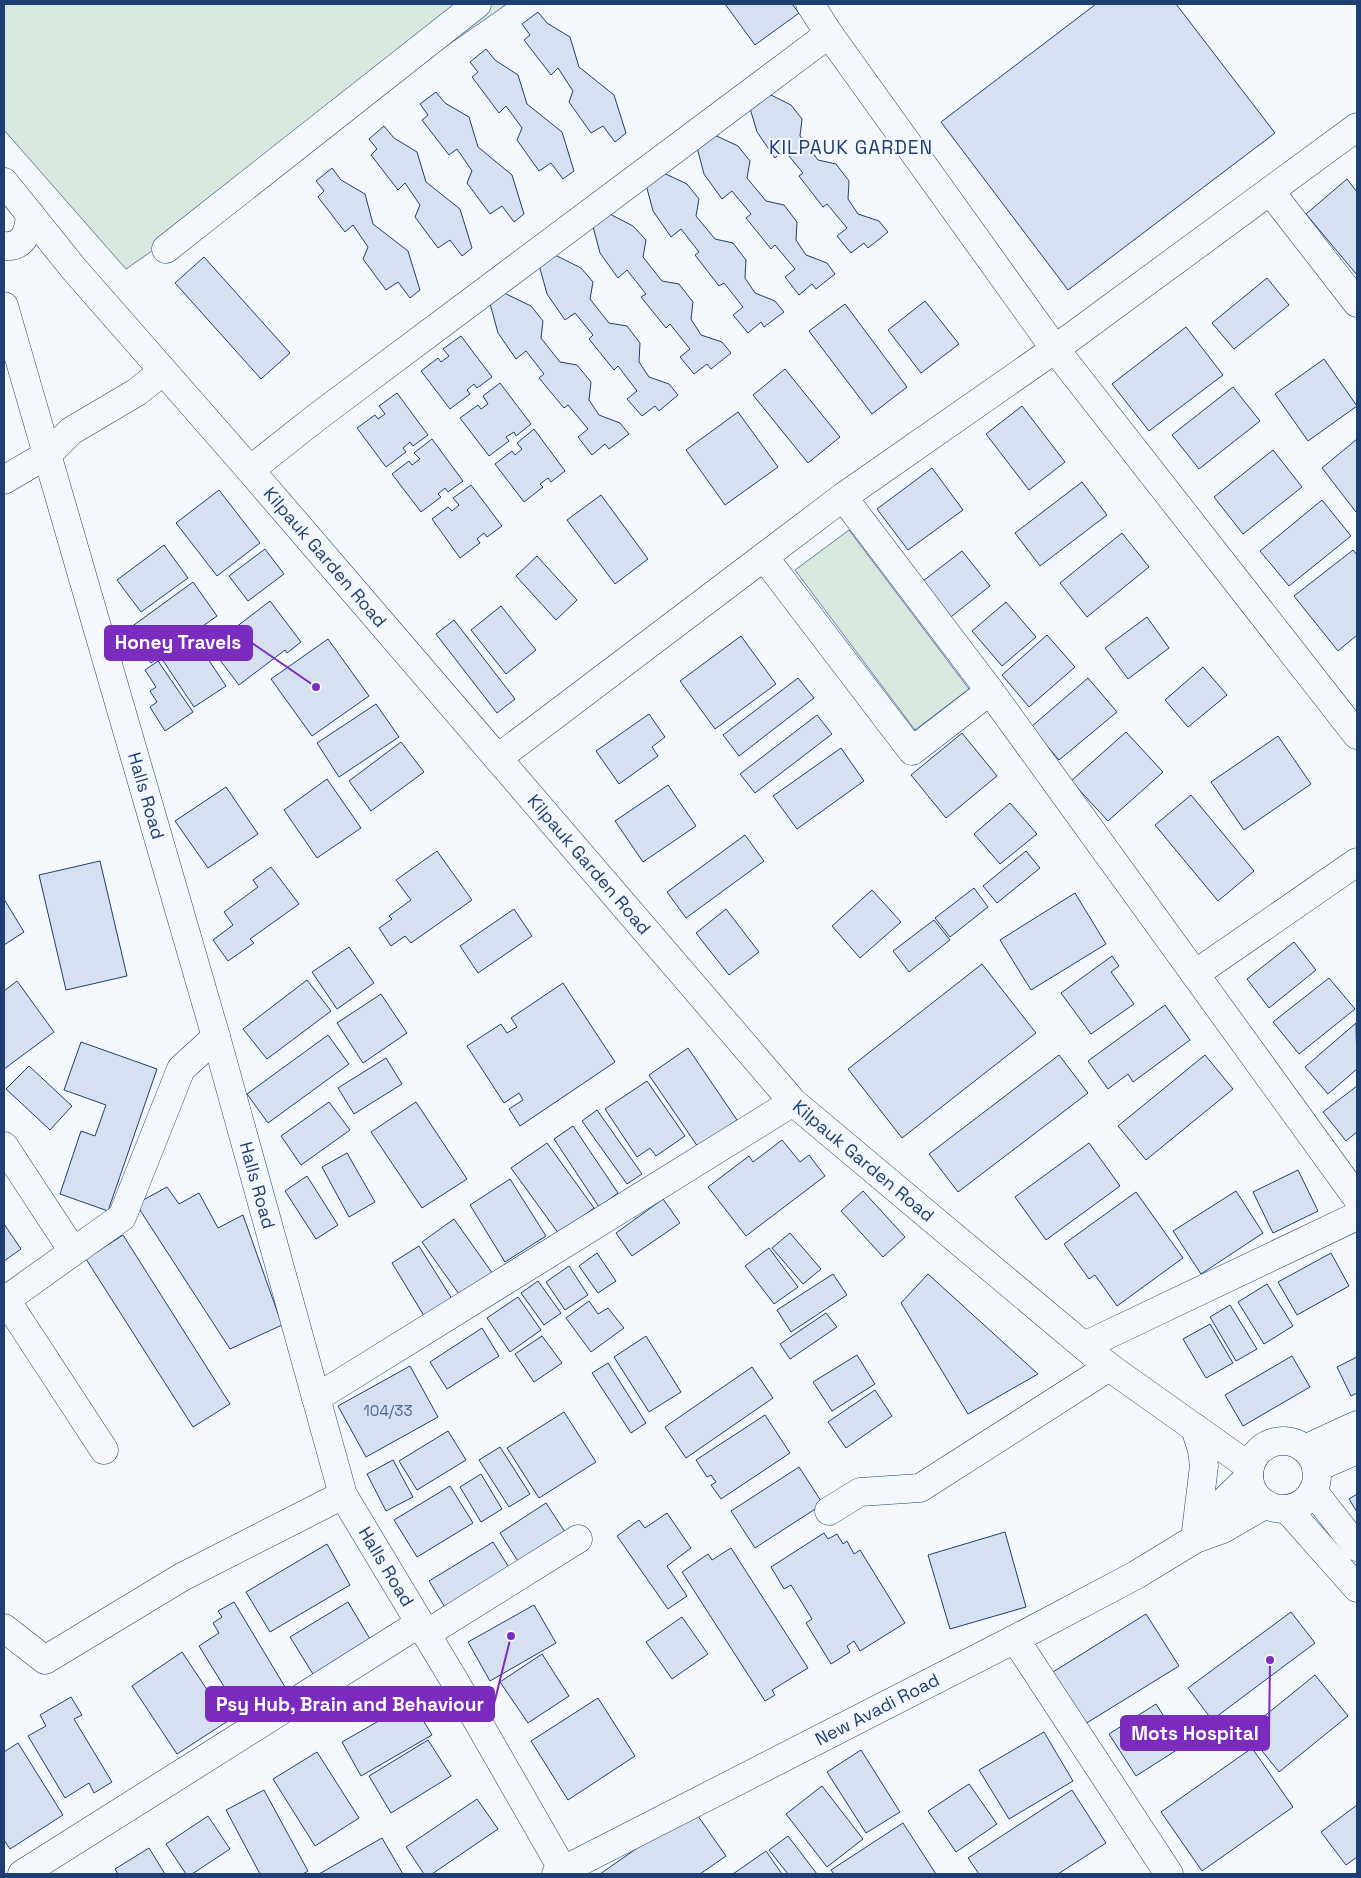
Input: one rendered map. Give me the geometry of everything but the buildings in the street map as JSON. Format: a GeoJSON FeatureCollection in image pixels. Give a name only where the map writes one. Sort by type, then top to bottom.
{"type":"FeatureCollection","features":[{"type":"Feature","properties":{"kind":"street"},"geometry":{"type":"LineString","coordinates":[[166,249],[477,4]]}},
{"type":"Feature","properties":{"kind":"street"},"geometry":{"type":"LineString","coordinates":[[810,4],[829,34],[1055,349],[1357,735]]}},
{"type":"Feature","properties":{"kind":"street"},"geometry":{"type":"LineString","coordinates":[[250,470],[318,416],[829,34]]}},
{"type":"Feature","properties":{"kind":"street"},"geometry":{"type":"LineString","coordinates":[[498,758],[843,498],[1055,349],[1357,127]]}},
{"type":"Feature","properties":{"kind":"street","name":"Kilpauk Garden Road"},"geometry":{"type":"LineString","coordinates":[[4,182],[74,269],[250,470],[793,1102],[1109,1367],[1195,1428],[1249,1472]]}},
{"type":"Feature","properties":{"kind":"street"},"geometry":{"type":"LineString","coordinates":[[1270,191],[1357,304]]}},
{"type":"Feature","properties":{"kind":"street"},"geometry":{"type":"LineString","coordinates":[[4,246],[14,246],[21,242],[29,226],[30,214]]}},
{"type":"Feature","properties":{"kind":"street"},"geometry":{"type":"LineString","coordinates":[[4,306],[48,454]]}},
{"type":"Feature","properties":{"kind":"street"},"geometry":{"type":"LineString","coordinates":[[4,480],[48,454],[71,431],[137,392],[163,371]]}},
{"type":"Feature","properties":{"kind":"street","name":"Halls Road"},"geometry":{"type":"LineString","coordinates":[[48,454],[216,1037],[343,1495],[423,1628],[561,1873]]}},
{"type":"Feature","properties":{"kind":"street"},"geometry":{"type":"LineString","coordinates":[[843,498],[990,691],[1357,1198]]}},
{"type":"Feature","properties":{"kind":"street"},"geometry":{"type":"LineString","coordinates":[[764,557],[912,751],[990,691]]}},
{"type":"Feature","properties":{"kind":"street"},"geometry":{"type":"LineString","coordinates":[[1195,974],[1357,862]]}},
{"type":"Feature","properties":{"kind":"street"},"geometry":{"type":"LineString","coordinates":[[104,1450],[5,1300],[122,1217],[182,1069],[216,1037]]}},
{"type":"Feature","properties":{"kind":"street"},"geometry":{"type":"LineString","coordinates":[[316,1398],[793,1102]]}},
{"type":"Feature","properties":{"kind":"street"},"geometry":{"type":"LineString","coordinates":[[4,1146],[73,1251]]}},
{"type":"Feature","properties":{"kind":"street"},"geometry":{"type":"LineString","coordinates":[[1084,1346],[1357,1216]]}},
{"type":"Feature","properties":{"kind":"street"},"geometry":{"type":"LineString","coordinates":[[829,1511],[860,1492],[920,1488],[1109,1367]]}},
{"type":"Feature","properties":{"kind":"street"},"geometry":{"type":"LineString","coordinates":[[1276,1507],[1302,1503],[1311,1470],[1357,1425]]}},
{"type":"Feature","properties":{"kind":"street"},"geometry":{"type":"LineString","coordinates":[[1195,1428],[1202,1450],[1204,1466],[1195,1539]]}},
{"type":"Feature","properties":{"kind":"street"},"geometry":{"type":"LineString","coordinates":[[1357,1547],[1295,1443],[1284,1441],[1272,1442],[1254,1456],[1249,1472],[1251,1488],[1257,1498],[1276,1507],[1357,1588]]}},
{"type":"Feature","properties":{"kind":"street"},"geometry":{"type":"LineString","coordinates":[[1311,1470],[1357,1450]]}},
{"type":"Feature","properties":{"kind":"street","name":"New Avadi Road"},"geometry":{"type":"LineString","coordinates":[[1195,1539],[1211,1514],[1249,1472]]}},
{"type":"Feature","properties":{"kind":"street"},"geometry":{"type":"LineString","coordinates":[[4,1628],[45,1660],[182,1577],[343,1495]]}},
{"type":"Feature","properties":{"kind":"street","name":"New Avadi Road"},"geometry":{"type":"LineString","coordinates":[[561,1873],[1015,1639],[1136,1575],[1195,1539],[1276,1507]]}},
{"type":"Feature","properties":{"kind":"street"},"geometry":{"type":"LineString","coordinates":[[22,1874],[423,1628],[578,1539]]}},
{"type":"Feature","properties":{"kind":"street"},"geometry":{"type":"LineString","coordinates":[[1015,1639],[1169,1874]]}},
{"type":"Feature","properties":{"kind":"shaded area"},"geometry":{"type":"Polygon","coordinates":[[[4,4],[507,4],[126,269],[4,130],[4,4]]]}},
{"type":"Feature","properties":{"kind":"shaded area"},"geometry":{"type":"Polygon","coordinates":[[[849,530],[969,689],[915,730],[795,570],[849,530]]]}},
{"type":"Feature","properties":{"kind":"place","name":"Honey Travels"},"geometry":{"type":"Point","coordinates":[316,687]}},
{"type":"Feature","properties":{"kind":"place","name":"Psy Hub, Brain and Behaviour"},"geometry":{"type":"Point","coordinates":[511,1636]}},
{"type":"Feature","properties":{"kind":"place","name":"Mots Hospital"},"geometry":{"type":"Point","coordinates":[1270,1660]}},
{"type":"Feature","properties":{"kind":"district","name":"KILPAUK GARDEN"},"geometry":{"type":"Point","coordinates":[851,147]}}]}
